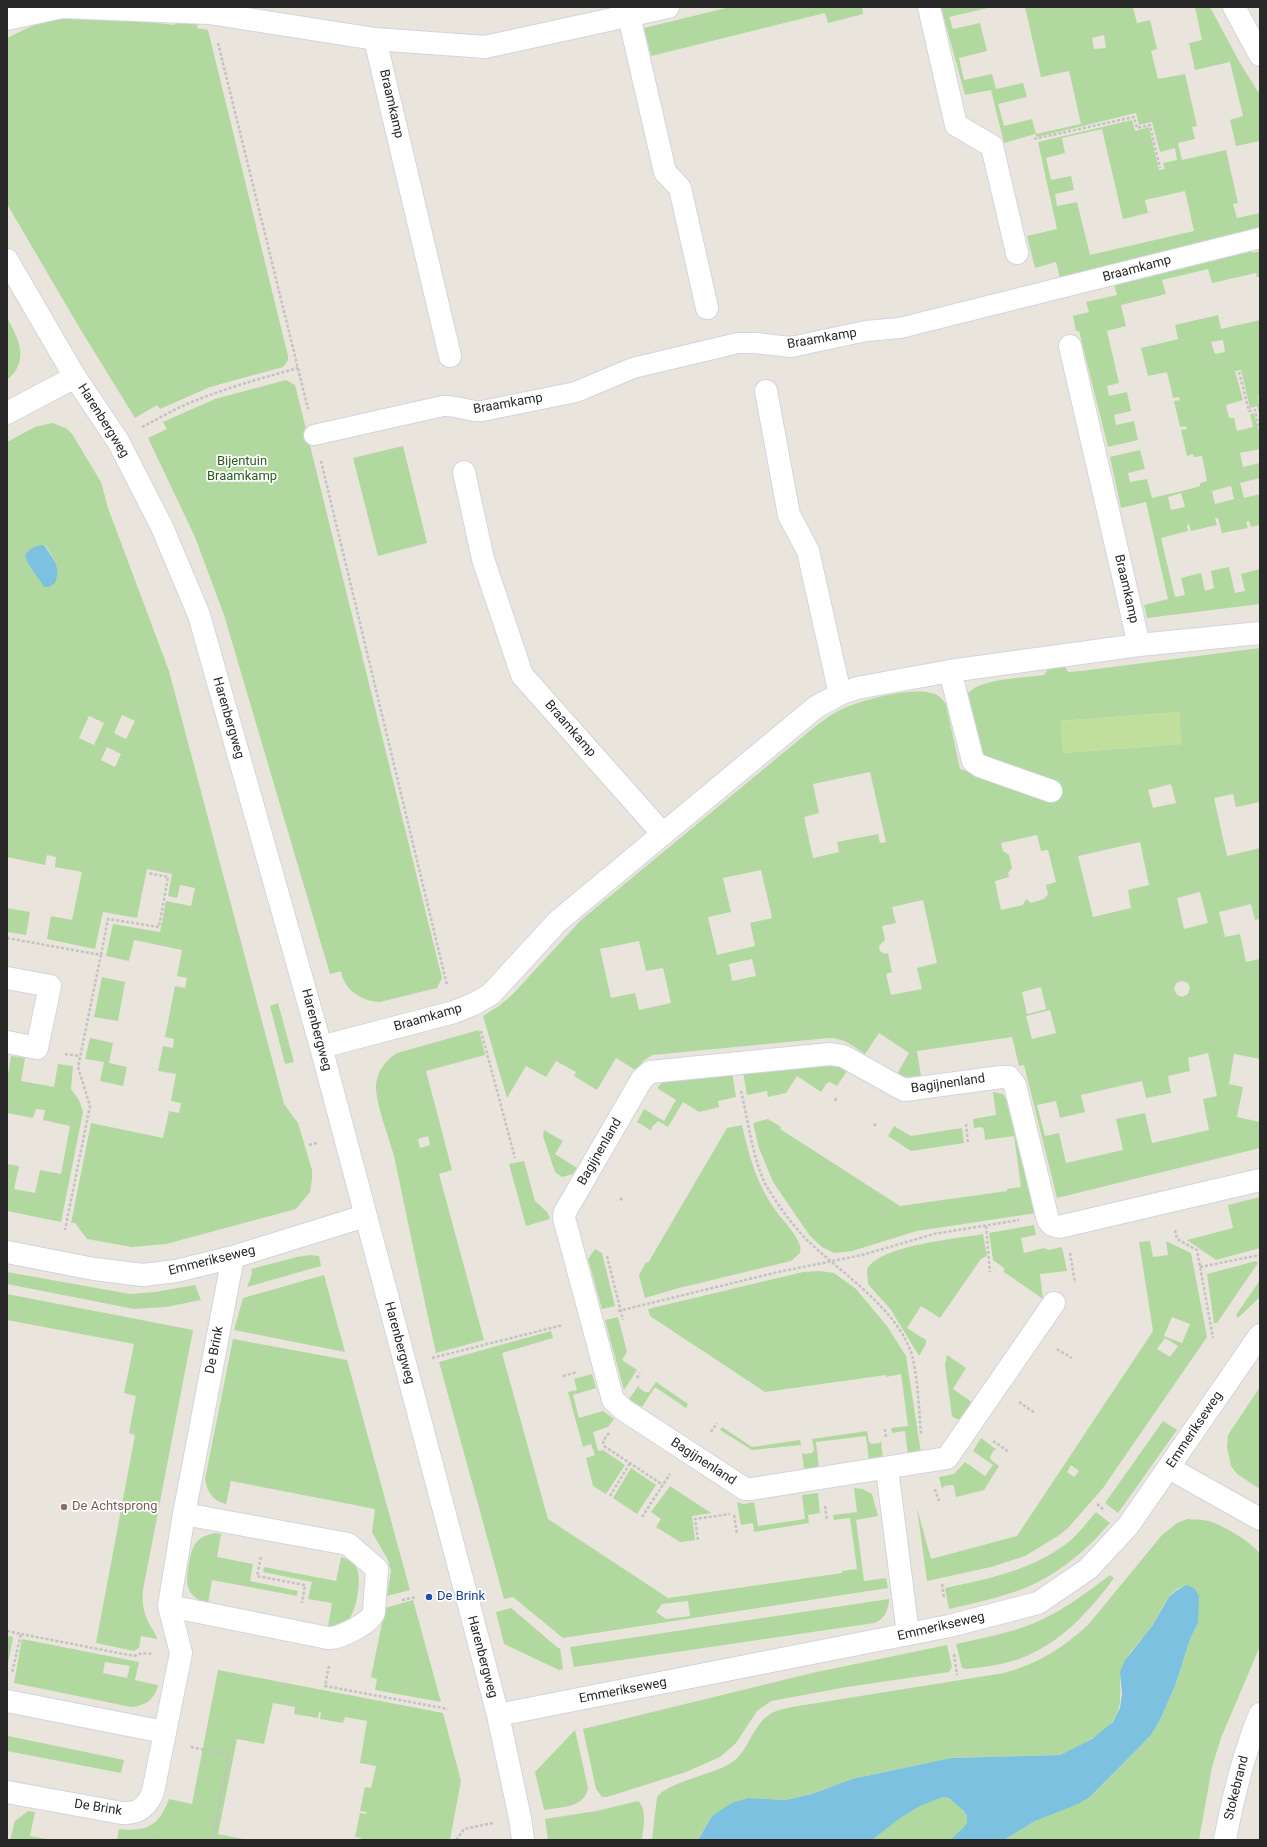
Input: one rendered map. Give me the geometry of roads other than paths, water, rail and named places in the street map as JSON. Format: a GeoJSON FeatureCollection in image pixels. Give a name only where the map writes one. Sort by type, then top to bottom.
{"type":"FeatureCollection","features":[{"type":"Feature","properties":{"kind":"street"},"geometry":{"type":"LineString","coordinates":[[7,19],[62,7],[209,13],[233,12],[376,39],[485,46],[668,7]]}},
{"type":"Feature","properties":{"kind":"street"},"geometry":{"type":"LineString","coordinates":[[929,7],[956,125],[992,146],[1017,253]]}},
{"type":"Feature","properties":{"kind":"street"},"geometry":{"type":"LineString","coordinates":[[1234,7],[1259,52]]}},
{"type":"Feature","properties":{"kind":"street"},"geometry":{"type":"LineString","coordinates":[[629,16],[665,172],[680,188],[707,308]]}},
{"type":"Feature","properties":{"kind":"street","name":"Braamkamp"},"geometry":{"type":"LineString","coordinates":[[376,39],[450,356]]}},
{"type":"Feature","properties":{"kind":"street","name":"Braamkamp"},"geometry":{"type":"LineString","coordinates":[[314,435],[443,406],[454,406],[470,411],[482,411],[576,392],[633,368],[738,343],[755,343],[791,347],[866,331],[900,328],[1260,238]]}},
{"type":"Feature","properties":{"kind":"street","name":"Harenbergweg"},"geometry":{"type":"LineString","coordinates":[[7,260],[75,378],[118,441],[162,527],[199,615],[321,1047],[498,1715],[520,1818],[523,1840]]}},
{"type":"Feature","properties":{"kind":"street","name":"Braamkamp"},"geometry":{"type":"LineString","coordinates":[[1070,346],[1139,645]]}},
{"type":"Feature","properties":{"kind":"street"},"geometry":{"type":"LineString","coordinates":[[7,413],[75,378]]}},
{"type":"Feature","properties":{"kind":"street"},"geometry":{"type":"LineString","coordinates":[[766,391],[789,515],[808,551],[840,694]]}},
{"type":"Feature","properties":{"kind":"street","name":"Braamkamp"},"geometry":{"type":"LineString","coordinates":[[464,472],[483,559],[522,675],[663,834]]}},
{"type":"Feature","properties":{"kind":"street","name":"Braamkamp"},"geometry":{"type":"LineString","coordinates":[[321,1047],[454,1012],[474,1004],[491,994],[558,921],[816,707],[840,694],[857,688],[950,671],[1139,645],[1260,633]]}},
{"type":"Feature","properties":{"kind":"street"},"geometry":{"type":"LineString","coordinates":[[950,671],[973,760],[980,766],[1051,791]]}},
{"type":"Feature","properties":{"kind":"street"},"geometry":{"type":"LineString","coordinates":[[7,978],[50,986],[38,1048],[7,1042]]}},
{"type":"Feature","properties":{"kind":"street","name":"Bagijnenland"},"geometry":{"type":"LineString","coordinates":[[1054,1303],[949,1456],[944,1460],[751,1490],[745,1489],[624,1410],[614,1400],[564,1218],[565,1212],[642,1079],[646,1075],[655,1071],[837,1054],[904,1090],[1001,1076],[1009,1077],[1015,1085],[1048,1220],[1052,1225],[1058,1227],[1260,1180]]}},
{"type":"Feature","properties":{"kind":"street","name":"Emmerikseweg"},"geometry":{"type":"LineString","coordinates":[[7,1252],[94,1269],[143,1275],[176,1271],[232,1257],[365,1216]]}},
{"type":"Feature","properties":{"kind":"street","name":"De Brink"},"geometry":{"type":"LineString","coordinates":[[7,1792],[122,1813],[140,1811],[149,1802],[153,1792],[181,1653],[169,1606],[184,1514],[232,1257]]}},
{"type":"Feature","properties":{"kind":"street","name":"Emmerikseweg"},"geometry":{"type":"LineString","coordinates":[[498,1715],[949,1626],[1038,1603],[1088,1569],[1128,1526],[1260,1334]]}},
{"type":"Feature","properties":{"kind":"street"},"geometry":{"type":"LineString","coordinates":[[1169,1468],[1260,1518]]}},
{"type":"Feature","properties":{"kind":"street"},"geometry":{"type":"LineString","coordinates":[[887,1469],[908,1634]]}},
{"type":"Feature","properties":{"kind":"street"},"geometry":{"type":"LineString","coordinates":[[169,1606],[296,1632],[334,1638],[373,1617],[377,1569],[348,1544],[184,1514]]}},
{"type":"Feature","properties":{"kind":"street"},"geometry":{"type":"LineString","coordinates":[[7,1701],[163,1737]]}},
{"type":"Feature","properties":{"kind":"street","name":"Stokebrand"},"geometry":{"type":"LineString","coordinates":[[1225,1840],[1233,1797],[1242,1762],[1260,1714]]}},
{"type":"Feature","properties":{"kind":"water"},"geometry":{"type":"Polygon","coordinates":[[[41,545],[47,548],[57,568],[55,583],[49,587],[44,587],[29,565],[25,556],[36,546],[41,545]]]}},
{"type":"Feature","properties":{"kind":"water"},"geometry":{"type":"Polygon","coordinates":[[[1186,1585],[1194,1588],[1199,1596],[1198,1623],[1190,1639],[1175,1686],[1160,1720],[1151,1735],[1090,1797],[1078,1804],[1035,1821],[1004,1840],[950,1840],[964,1827],[967,1822],[967,1816],[964,1811],[950,1799],[944,1797],[918,1807],[900,1818],[872,1840],[698,1840],[712,1816],[732,1803],[748,1798],[786,1800],[812,1794],[852,1779],[951,1758],[1060,1755],[1092,1739],[1113,1722],[1120,1708],[1122,1694],[1120,1672],[1125,1660],[1153,1625],[1169,1597],[1186,1585]]]}},
{"type":"Feature","properties":{"kind":"place","name":"De Achtsprong"},"geometry":{"type":"Point","coordinates":[64,1507]}},
{"type":"Feature","properties":{"kind":"place","name":"De Brink"},"geometry":{"type":"Point","coordinates":[429,1597]}},
{"type":"Feature","properties":{"kind":"park label","name":"Bijentuin Braamkamp"},"geometry":{"type":"Point","coordinates":[242,470]}}]}
